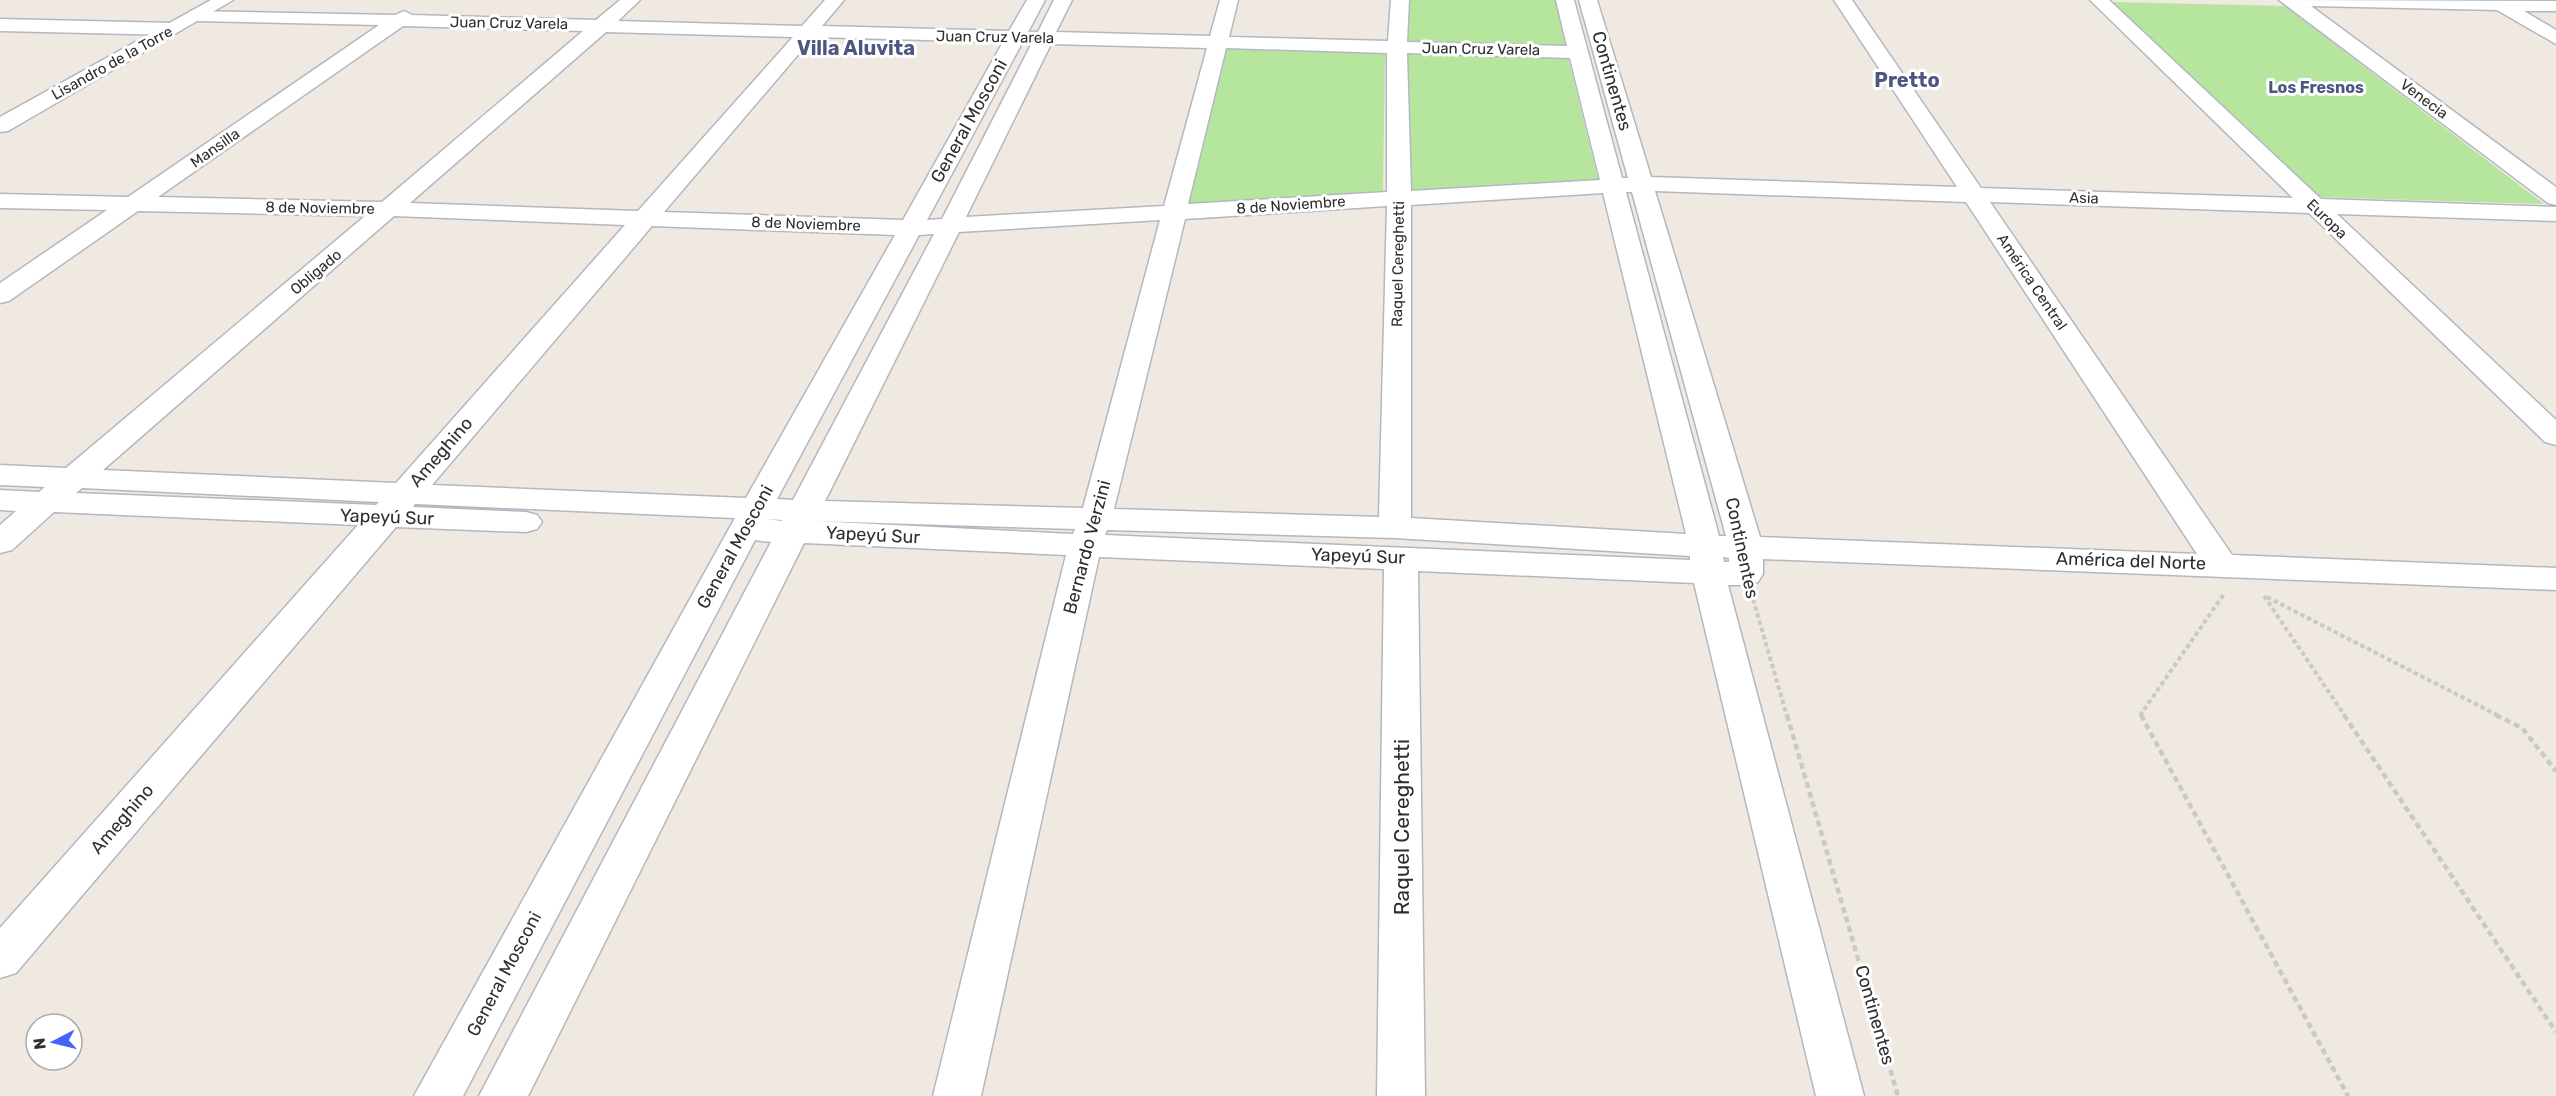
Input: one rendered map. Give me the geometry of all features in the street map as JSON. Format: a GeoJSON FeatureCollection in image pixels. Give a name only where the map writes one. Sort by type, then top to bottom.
{"type":"FeatureCollection","features":[{"type":"Feature","properties":{"kind":"street","name":"Lisandro de la Torre"},"geometry":{"type":"LineString","coordinates":[[0,126],[224,0]]}},
{"type":"Feature","properties":{"kind":"street","name":"Mansilla"},"geometry":{"type":"LineString","coordinates":[[0,295],[429,0]]}},
{"type":"Feature","properties":{"kind":"street","name":"Obligado"},"geometry":{"type":"LineString","coordinates":[[0,542],[631,0]]}},
{"type":"Feature","properties":{"kind":"street","name":"Ameghino"},"geometry":{"type":"LineString","coordinates":[[0,959],[835,0]]}},
{"type":"Feature","properties":{"kind":"street","name":"General Mosconi"},"geometry":{"type":"LineString","coordinates":[[503,1096],[950,226],[1029,38],[1036,0]]}},
{"type":"Feature","properties":{"kind":"street","name":"General Mosconi"},"geometry":{"type":"LineString","coordinates":[[438,1096],[911,228],[1029,38],[1063,0]]}},
{"type":"Feature","properties":{"kind":"street","name":"Bernardo Verzini"},"geometry":{"type":"LineString","coordinates":[[957,1096],[1090,532],[1229,0]]}},
{"type":"Feature","properties":{"kind":"street","name":"Raquel Cereghetti"},"geometry":{"type":"LineString","coordinates":[[1400,0],[1397,47],[1401,1096]]}},
{"type":"Feature","properties":{"kind":"street","name":"Continentes"},"geometry":{"type":"LineString","coordinates":[[1565,0],[1576,52],[1611,186],[1726,560]]}},
{"type":"Feature","properties":{"kind":"street","name":"Continentes"},"geometry":{"type":"LineString","coordinates":[[1588,0],[1642,184],[1726,560]]}},
{"type":"Feature","properties":{"kind":"street","name":"América Central"},"geometry":{"type":"LineString","coordinates":[[1843,0],[1974,195],[2223,579]]}},
{"type":"Feature","properties":{"kind":"street","name":"Europa"},"geometry":{"type":"LineString","coordinates":[[2099,0],[2556,436]]}},
{"type":"Feature","properties":{"kind":"street"},"geometry":{"type":"LineString","coordinates":[[2271,0],[2497,2],[2556,6]]}},
{"type":"Feature","properties":{"kind":"street","name":"Venecia"},"geometry":{"type":"LineString","coordinates":[[2291,0],[2556,198]]}},
{"type":"Feature","properties":{"kind":"street"},"geometry":{"type":"LineString","coordinates":[[2497,2],[2556,38]]}},
{"type":"Feature","properties":{"kind":"street","name":"Juan Cruz Varela"},"geometry":{"type":"LineString","coordinates":[[197,15],[1576,52]]}},
{"type":"Feature","properties":{"kind":"street"},"geometry":{"type":"LineString","coordinates":[[0,25],[173,29]]}},
{"type":"Feature","properties":{"kind":"street","name":"Asia"},"geometry":{"type":"LineString","coordinates":[[1611,186],[1642,184],[2556,214]]}},
{"type":"Feature","properties":{"kind":"street","name":"8 de Noviembre"},"geometry":{"type":"LineString","coordinates":[[0,201],[390,209],[911,228],[1611,186]]}},
{"type":"Feature","properties":{"kind":"street","name":"Yapeyú Sur"},"geometry":{"type":"LineString","coordinates":[[0,475],[395,506]]}},
{"type":"Feature","properties":{"kind":"street","name":"Yapeyú Sur"},"geometry":{"type":"LineString","coordinates":[[0,500],[395,506],[799,520],[1398,543],[1726,560]]}},
{"type":"Feature","properties":{"kind":"street"},"geometry":{"type":"LineString","coordinates":[[1726,560],[1840,1096]]}},
{"type":"Feature","properties":{"kind":"street","name":"América del Norte"},"geometry":{"type":"LineString","coordinates":[[1726,560],[2223,579],[2556,579]]}},
{"type":"Feature","properties":{"kind":"path","name":"Continentes"},"geometry":{"type":"LineString","coordinates":[[1726,560],[1898,1096]]}},
{"type":"Feature","properties":{"kind":"path"},"geometry":{"type":"LineString","coordinates":[[2223,579],[2140,714],[2348,1096]]}},
{"type":"Feature","properties":{"kind":"path"},"geometry":{"type":"LineString","coordinates":[[2556,771],[2522,728],[2263,595],[2556,1032]]}},
{"type":"Feature","properties":{"kind":"green space"},"geometry":{"type":"Polygon","coordinates":[[[1409,0],[1556,0],[1566,46],[1407,42],[1409,0]]]}},
{"type":"Feature","properties":{"kind":"green space"},"geometry":{"type":"Polygon","coordinates":[[[2111,2],[2285,6],[2544,204],[2317,197],[2111,2]]]}},
{"type":"Feature","properties":{"kind":"green space"},"geometry":{"type":"Polygon","coordinates":[[[1227,49],[1385,53],[1383,192],[1187,204],[1227,49]]]}},
{"type":"Feature","properties":{"kind":"green space"},"geometry":{"type":"Polygon","coordinates":[[[1407,53],[1568,57],[1598,179],[1408,191],[1407,53]]]}},
{"type":"Feature","properties":{"kind":"district","name":"Villa Aluvita"},"geometry":{"type":"Point","coordinates":[856,48]}},
{"type":"Feature","properties":{"kind":"district","name":"Pretto"},"geometry":{"type":"Point","coordinates":[1907,80]}},
{"type":"Feature","properties":{"kind":"district","name":"Los Fresnos"},"geometry":{"type":"Point","coordinates":[2316,87]}}]}
